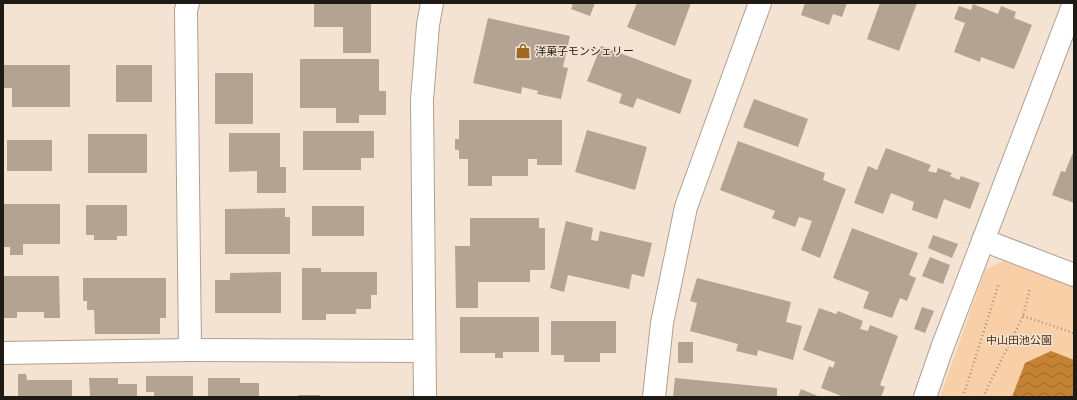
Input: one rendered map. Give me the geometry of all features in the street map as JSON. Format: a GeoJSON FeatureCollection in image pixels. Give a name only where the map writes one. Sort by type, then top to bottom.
{"type":"FeatureCollection","features":[{"type":"Feature","properties":{"kind":"street"},"geometry":{"type":"LineString","coordinates":[[188,3],[186,10],[190,350]]}},
{"type":"Feature","properties":{"kind":"street"},"geometry":{"type":"LineString","coordinates":[[425,397],[422,100],[423,66],[432,3]]}},
{"type":"Feature","properties":{"kind":"street"},"geometry":{"type":"LineString","coordinates":[[654,397],[662,323],[686,207],[760,3]]}},
{"type":"Feature","properties":{"kind":"street"},"geometry":{"type":"LineString","coordinates":[[925,397],[942,348],[1074,3]]}},
{"type":"Feature","properties":{"kind":"street"},"geometry":{"type":"LineString","coordinates":[[983,240],[1074,276]]}},
{"type":"Feature","properties":{"kind":"street"},"geometry":{"type":"LineString","coordinates":[[3,353],[190,350],[424,351]]}},
{"type":"Feature","properties":{"kind":"path"},"geometry":{"type":"LineString","coordinates":[[963,397],[1009,250]]}},
{"type":"Feature","properties":{"kind":"path"},"geometry":{"type":"LineString","coordinates":[[983,397],[1024,316],[1074,333]]}},
{"type":"Feature","properties":{"kind":"green space","name":"中山田池公園"},"geometry":{"type":"Polygon","coordinates":[[[1005,260],[1074,288],[1074,397],[940,397],[985,270],[1005,260]]]}},
{"type":"Feature","properties":{"kind":"water"},"geometry":{"type":"Polygon","coordinates":[[[1051,351],[1074,360],[1074,397],[1012,397],[1025,363],[1051,351]]]}},
{"type":"Feature","properties":{"kind":"building"},"geometry":{"type":"Polygon","coordinates":[[[314,3],[371,3],[371,53],[343,53],[343,27],[314,27],[314,3]]]}},
{"type":"Feature","properties":{"kind":"building"},"geometry":{"type":"Polygon","coordinates":[[[568,3],[595,3],[590,16],[571,9],[573,5],[568,3]]]}},
{"type":"Feature","properties":{"kind":"building"},"geometry":{"type":"Polygon","coordinates":[[[637,3],[691,3],[675,46],[627,27],[637,3]]]}},
{"type":"Feature","properties":{"kind":"building"},"geometry":{"type":"Polygon","coordinates":[[[805,3],[847,3],[842,17],[833,14],[829,25],[801,15],[805,3]]]}},
{"type":"Feature","properties":{"kind":"building"},"geometry":{"type":"Polygon","coordinates":[[[880,3],[917,3],[899,51],[867,39],[880,3]]]}},
{"type":"Feature","properties":{"kind":"building"},"geometry":{"type":"Polygon","coordinates":[[[973,4],[998,14],[1001,6],[1016,12],[1014,18],[1032,25],[1014,69],[981,57],[980,62],[954,52],[965,23],[954,19],[959,6],[971,10],[973,4]]]}},
{"type":"Feature","properties":{"kind":"building","name":"洋菓子モンシェリー"},"geometry":{"type":"Polygon","coordinates":[[[488,18],[570,36],[563,67],[568,68],[561,99],[537,94],[538,91],[522,87],[521,94],[473,83],[488,18]]]}},
{"type":"Feature","properties":{"kind":"building"},"geometry":{"type":"Polygon","coordinates":[[[601,46],[692,80],[680,114],[637,98],[633,108],[619,103],[622,94],[587,81],[601,46]]]}},
{"type":"Feature","properties":{"kind":"building"},"geometry":{"type":"Polygon","coordinates":[[[300,59],[379,59],[379,91],[386,91],[386,115],[359,115],[359,123],[336,123],[336,108],[300,108],[300,59]]]}},
{"type":"Feature","properties":{"kind":"building"},"geometry":{"type":"Polygon","coordinates":[[[3,65],[70,65],[70,107],[12,107],[12,88],[3,88],[3,65]]]}},
{"type":"Feature","properties":{"kind":"building"},"geometry":{"type":"Polygon","coordinates":[[[116,65],[152,65],[152,102],[116,102],[116,65]]]}},
{"type":"Feature","properties":{"kind":"building"},"geometry":{"type":"Polygon","coordinates":[[[215,73],[253,73],[253,124],[215,124],[215,73]]]}},
{"type":"Feature","properties":{"kind":"building"},"geometry":{"type":"Polygon","coordinates":[[[754,99],[808,119],[798,147],[743,127],[754,99]]]}},
{"type":"Feature","properties":{"kind":"building"},"geometry":{"type":"Polygon","coordinates":[[[459,120],[562,120],[562,165],[537,165],[537,159],[528,159],[528,176],[492,176],[492,186],[468,186],[468,159],[459,159],[459,150],[455,150],[455,139],[459,139],[459,120]]]}},
{"type":"Feature","properties":{"kind":"building"},"geometry":{"type":"Polygon","coordinates":[[[587,130],[647,147],[635,190],[575,172],[587,130]]]}},
{"type":"Feature","properties":{"kind":"building"},"geometry":{"type":"Polygon","coordinates":[[[303,131],[374,131],[374,158],[361,158],[361,170],[303,170],[303,131]]]}},
{"type":"Feature","properties":{"kind":"building"},"geometry":{"type":"Polygon","coordinates":[[[229,133],[280,133],[280,167],[286,167],[286,193],[257,193],[257,171],[229,172],[229,133]]]}},
{"type":"Feature","properties":{"kind":"building"},"geometry":{"type":"Polygon","coordinates":[[[88,134],[147,134],[147,173],[88,173],[88,134]]]}},
{"type":"Feature","properties":{"kind":"building"},"geometry":{"type":"Polygon","coordinates":[[[7,140],[52,140],[52,171],[7,171],[7,140]]]}},
{"type":"Feature","properties":{"kind":"building"},"geometry":{"type":"Polygon","coordinates":[[[738,141],[825,173],[823,180],[846,189],[820,258],[801,250],[812,221],[799,217],[795,227],[772,218],[775,211],[720,190],[738,141]]]}},
{"type":"Feature","properties":{"kind":"building"},"geometry":{"type":"Polygon","coordinates":[[[886,148],[931,165],[928,171],[936,173],[938,168],[952,173],[950,176],[959,180],[961,176],[980,183],[970,209],[944,199],[937,219],[912,210],[914,202],[891,193],[883,214],[854,203],[868,166],[877,170],[886,148]]]}},
{"type":"Feature","properties":{"kind":"building"},"geometry":{"type":"Polygon","coordinates":[[[1074,150],[1074,203],[1052,195],[1061,171],[1065,172],[1074,150]]]}},
{"type":"Feature","properties":{"kind":"building"},"geometry":{"type":"Polygon","coordinates":[[[3,204],[60,204],[60,244],[23,244],[23,255],[10,255],[10,247],[3,247],[3,204]]]}},
{"type":"Feature","properties":{"kind":"building"},"geometry":{"type":"Polygon","coordinates":[[[86,205],[127,205],[127,236],[117,236],[117,240],[94,240],[94,235],[86,235],[86,205]]]}},
{"type":"Feature","properties":{"kind":"building"},"geometry":{"type":"Polygon","coordinates":[[[312,206],[364,206],[364,236],[312,236],[312,206]]]}},
{"type":"Feature","properties":{"kind":"building"},"geometry":{"type":"Polygon","coordinates":[[[285,208],[285,217],[290,217],[290,254],[225,254],[225,209],[285,208]]]}},
{"type":"Feature","properties":{"kind":"building"},"geometry":{"type":"Polygon","coordinates":[[[470,218],[539,218],[539,228],[545,228],[545,270],[530,270],[530,282],[478,282],[478,308],[456,308],[455,246],[470,246],[470,218]]]}},
{"type":"Feature","properties":{"kind":"building"},"geometry":{"type":"Polygon","coordinates":[[[566,221],[593,228],[591,240],[598,241],[600,231],[652,243],[644,277],[632,274],[629,289],[568,275],[564,292],[550,288],[566,221]]]}},
{"type":"Feature","properties":{"kind":"building"},"geometry":{"type":"Polygon","coordinates":[[[852,228],[918,253],[909,275],[916,278],[907,301],[900,298],[892,318],[863,308],[869,292],[833,278],[852,228]]]}},
{"type":"Feature","properties":{"kind":"building"},"geometry":{"type":"Polygon","coordinates":[[[933,235],[958,244],[952,258],[928,248],[933,235]]]}},
{"type":"Feature","properties":{"kind":"building"},"geometry":{"type":"Polygon","coordinates":[[[930,257],[950,265],[943,284],[922,276],[930,257]]]}},
{"type":"Feature","properties":{"kind":"building"},"geometry":{"type":"Polygon","coordinates":[[[302,268],[321,268],[321,272],[377,272],[377,295],[371,295],[371,309],[356,309],[356,314],[326,314],[326,320],[302,320],[302,268]]]}},
{"type":"Feature","properties":{"kind":"building"},"geometry":{"type":"Polygon","coordinates":[[[281,272],[281,313],[215,313],[215,280],[230,280],[230,273],[281,272]]]}},
{"type":"Feature","properties":{"kind":"building"},"geometry":{"type":"Polygon","coordinates":[[[3,276],[59,276],[60,318],[44,318],[44,312],[17,312],[17,318],[3,318],[3,276]]]}},
{"type":"Feature","properties":{"kind":"building"},"geometry":{"type":"Polygon","coordinates":[[[83,278],[166,278],[166,318],[160,318],[160,334],[95,334],[94,310],[87,310],[87,301],[83,301],[83,278]]]}},
{"type":"Feature","properties":{"kind":"building"},"geometry":{"type":"Polygon","coordinates":[[[697,278],[791,302],[786,322],[802,326],[793,360],[758,350],[757,356],[736,351],[738,344],[690,331],[697,303],[690,301],[697,278]]]}},
{"type":"Feature","properties":{"kind":"building"},"geometry":{"type":"Polygon","coordinates":[[[922,307],[934,311],[925,333],[914,329],[922,307]]]}},
{"type":"Feature","properties":{"kind":"building"},"geometry":{"type":"Polygon","coordinates":[[[819,308],[836,314],[838,311],[863,321],[860,329],[868,331],[870,325],[898,336],[880,385],[885,387],[881,397],[844,397],[821,388],[829,366],[833,368],[835,362],[803,350],[819,308]]]}},
{"type":"Feature","properties":{"kind":"building"},"geometry":{"type":"Polygon","coordinates":[[[460,317],[539,317],[539,352],[503,352],[503,358],[495,358],[495,353],[460,353],[460,317]]]}},
{"type":"Feature","properties":{"kind":"building"},"geometry":{"type":"Polygon","coordinates":[[[551,321],[616,321],[616,353],[600,353],[600,362],[564,362],[564,355],[551,355],[551,321]]]}},
{"type":"Feature","properties":{"kind":"building"},"geometry":{"type":"Polygon","coordinates":[[[678,342],[693,342],[693,363],[678,363],[678,342]]]}},
{"type":"Feature","properties":{"kind":"building"},"geometry":{"type":"Polygon","coordinates":[[[18,374],[26,374],[27,380],[72,380],[72,397],[18,397],[18,374]]]}},
{"type":"Feature","properties":{"kind":"building"},"geometry":{"type":"Polygon","coordinates":[[[146,376],[193,376],[193,397],[154,397],[154,392],[146,392],[146,376]]]}},
{"type":"Feature","properties":{"kind":"building"},"geometry":{"type":"Polygon","coordinates":[[[89,378],[118,378],[118,384],[137,384],[137,397],[90,397],[89,378]]]}},
{"type":"Feature","properties":{"kind":"building"},"geometry":{"type":"Polygon","coordinates":[[[208,378],[240,378],[240,383],[259,383],[259,397],[208,397],[208,378]]]}},
{"type":"Feature","properties":{"kind":"building"},"geometry":{"type":"Polygon","coordinates":[[[675,378],[777,388],[777,397],[673,397],[675,378]]]}},
{"type":"Feature","properties":{"kind":"building"},"geometry":{"type":"Polygon","coordinates":[[[801,389],[820,397],[798,397],[801,389]]]}},
{"type":"Feature","properties":{"kind":"building"},"geometry":{"type":"Polygon","coordinates":[[[298,395],[320,395],[320,397],[298,397],[298,395]]]}},
{"type":"Feature","properties":{"kind":"place","name":"洋菓子モンシェリー"},"geometry":{"type":"Point","coordinates":[523,51]}}]}
